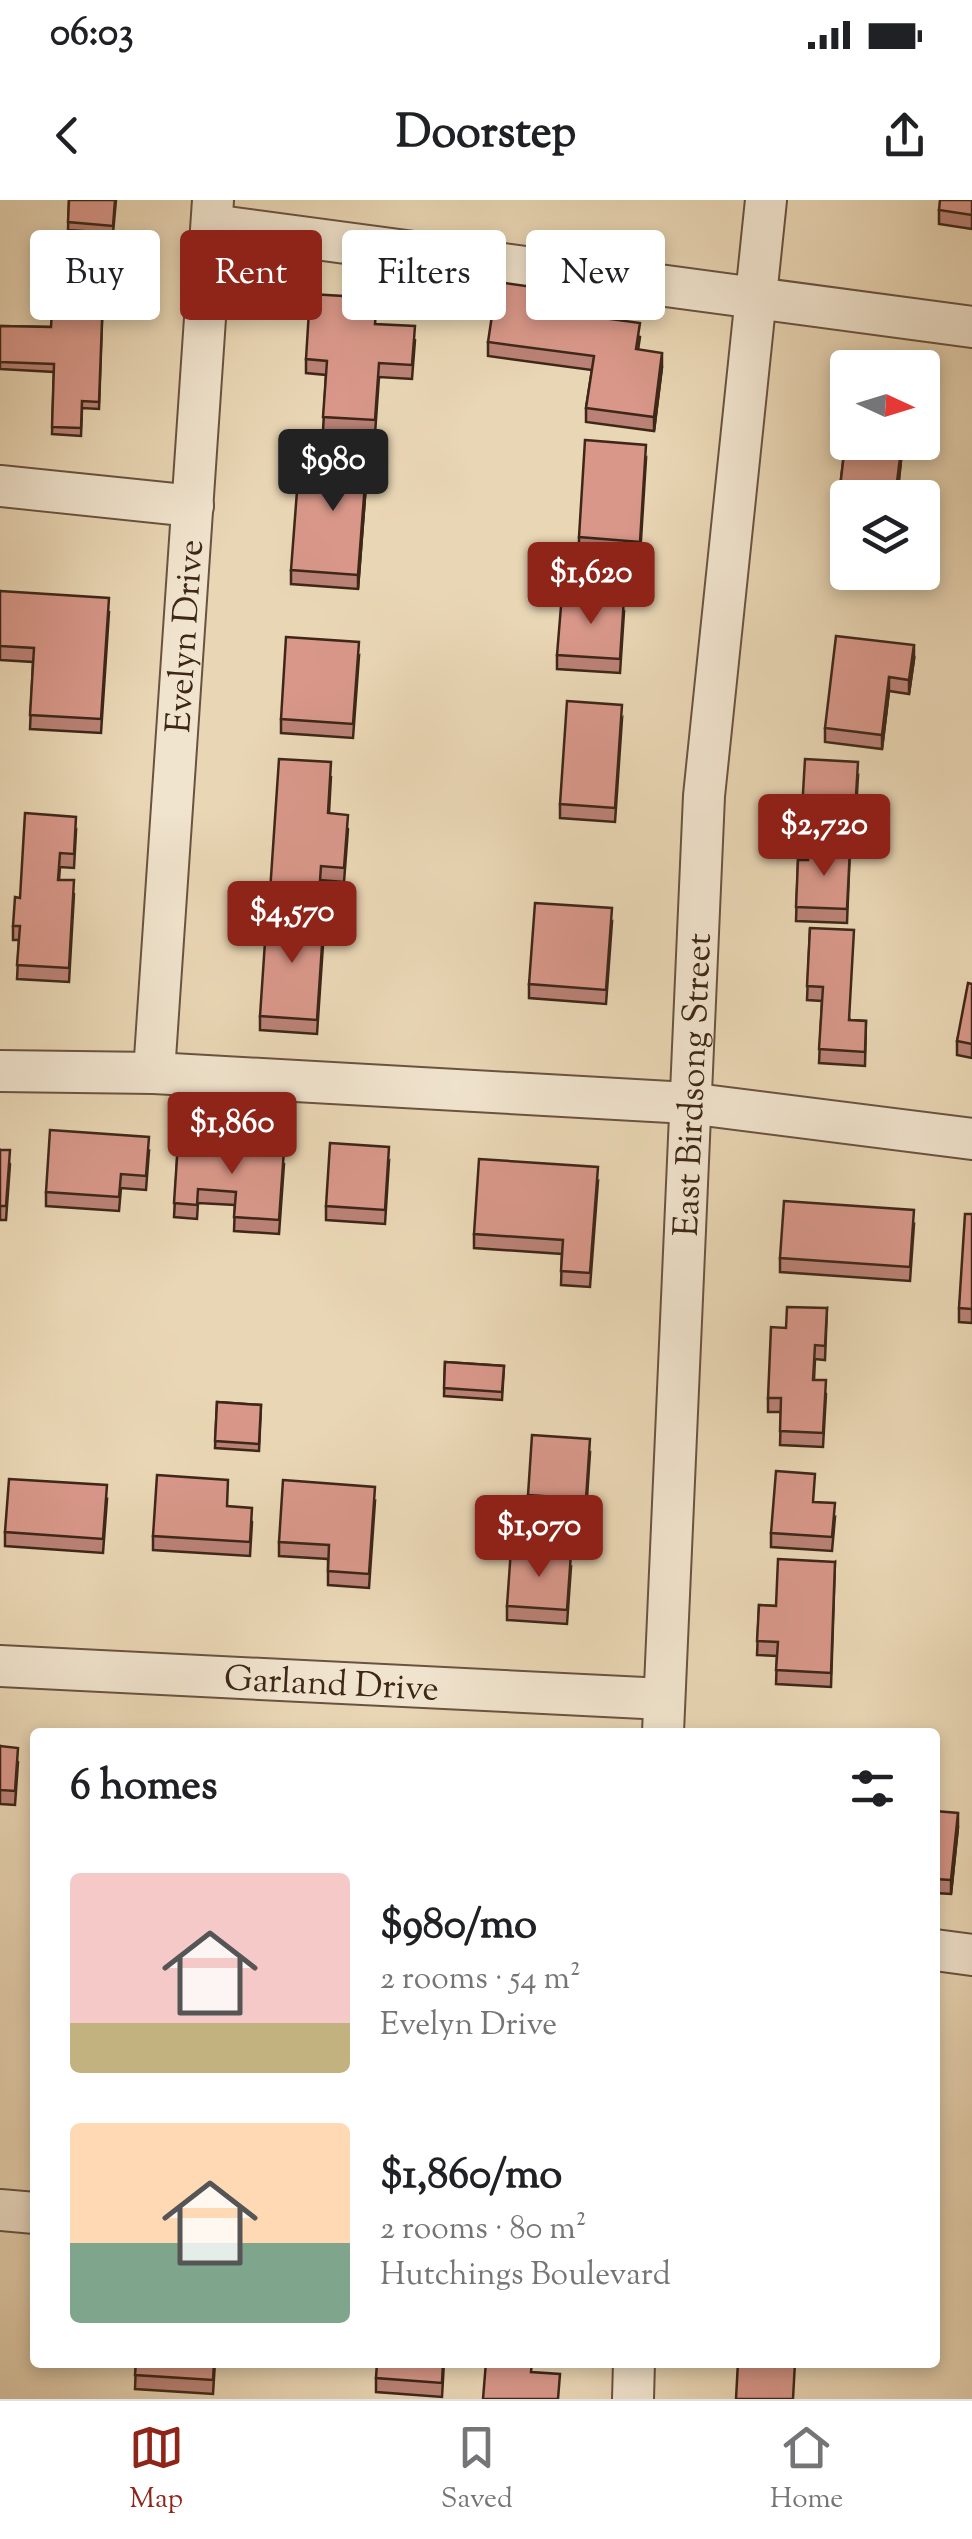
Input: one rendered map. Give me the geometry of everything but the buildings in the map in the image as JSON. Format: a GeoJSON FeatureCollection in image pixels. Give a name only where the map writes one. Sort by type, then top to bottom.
{"type":"FeatureCollection","features":[{"type":"Feature","properties":{"kind":"street","name":"East Birdsong Street"},"geometry":{"type":"LineString","coordinates":[[663,1716],[704,796],[766,200]]}},
{"type":"Feature","properties":{"kind":"street"},"geometry":{"type":"LineString","coordinates":[[213,213],[972,327]]}},
{"type":"Feature","properties":{"kind":"street","name":"Evelyn Drive"},"geometry":{"type":"LineString","coordinates":[[154,1073],[213,213]]}},
{"type":"Feature","properties":{"kind":"street"},"geometry":{"type":"LineString","coordinates":[[0,486],[193,506]]}},
{"type":"Feature","properties":{"kind":"street"},"geometry":{"type":"LineString","coordinates":[[0,1071],[154,1073],[688,1103],[972,1139]]}},
{"type":"Feature","properties":{"kind":"street","name":"Garland Drive"},"geometry":{"type":"LineString","coordinates":[[0,1666],[663,1716]]}},
{"type":"Feature","properties":{"kind":"street"},"geometry":{"type":"LineString","coordinates":[[940,1951],[972,1955]]}},
{"type":"Feature","properties":{"kind":"street"},"geometry":{"type":"LineString","coordinates":[[0,2210],[30,2213]]}},
{"type":"Feature","properties":{"kind":"street"},"geometry":{"type":"LineString","coordinates":[[633,2399],[634,2368]]}}]}
